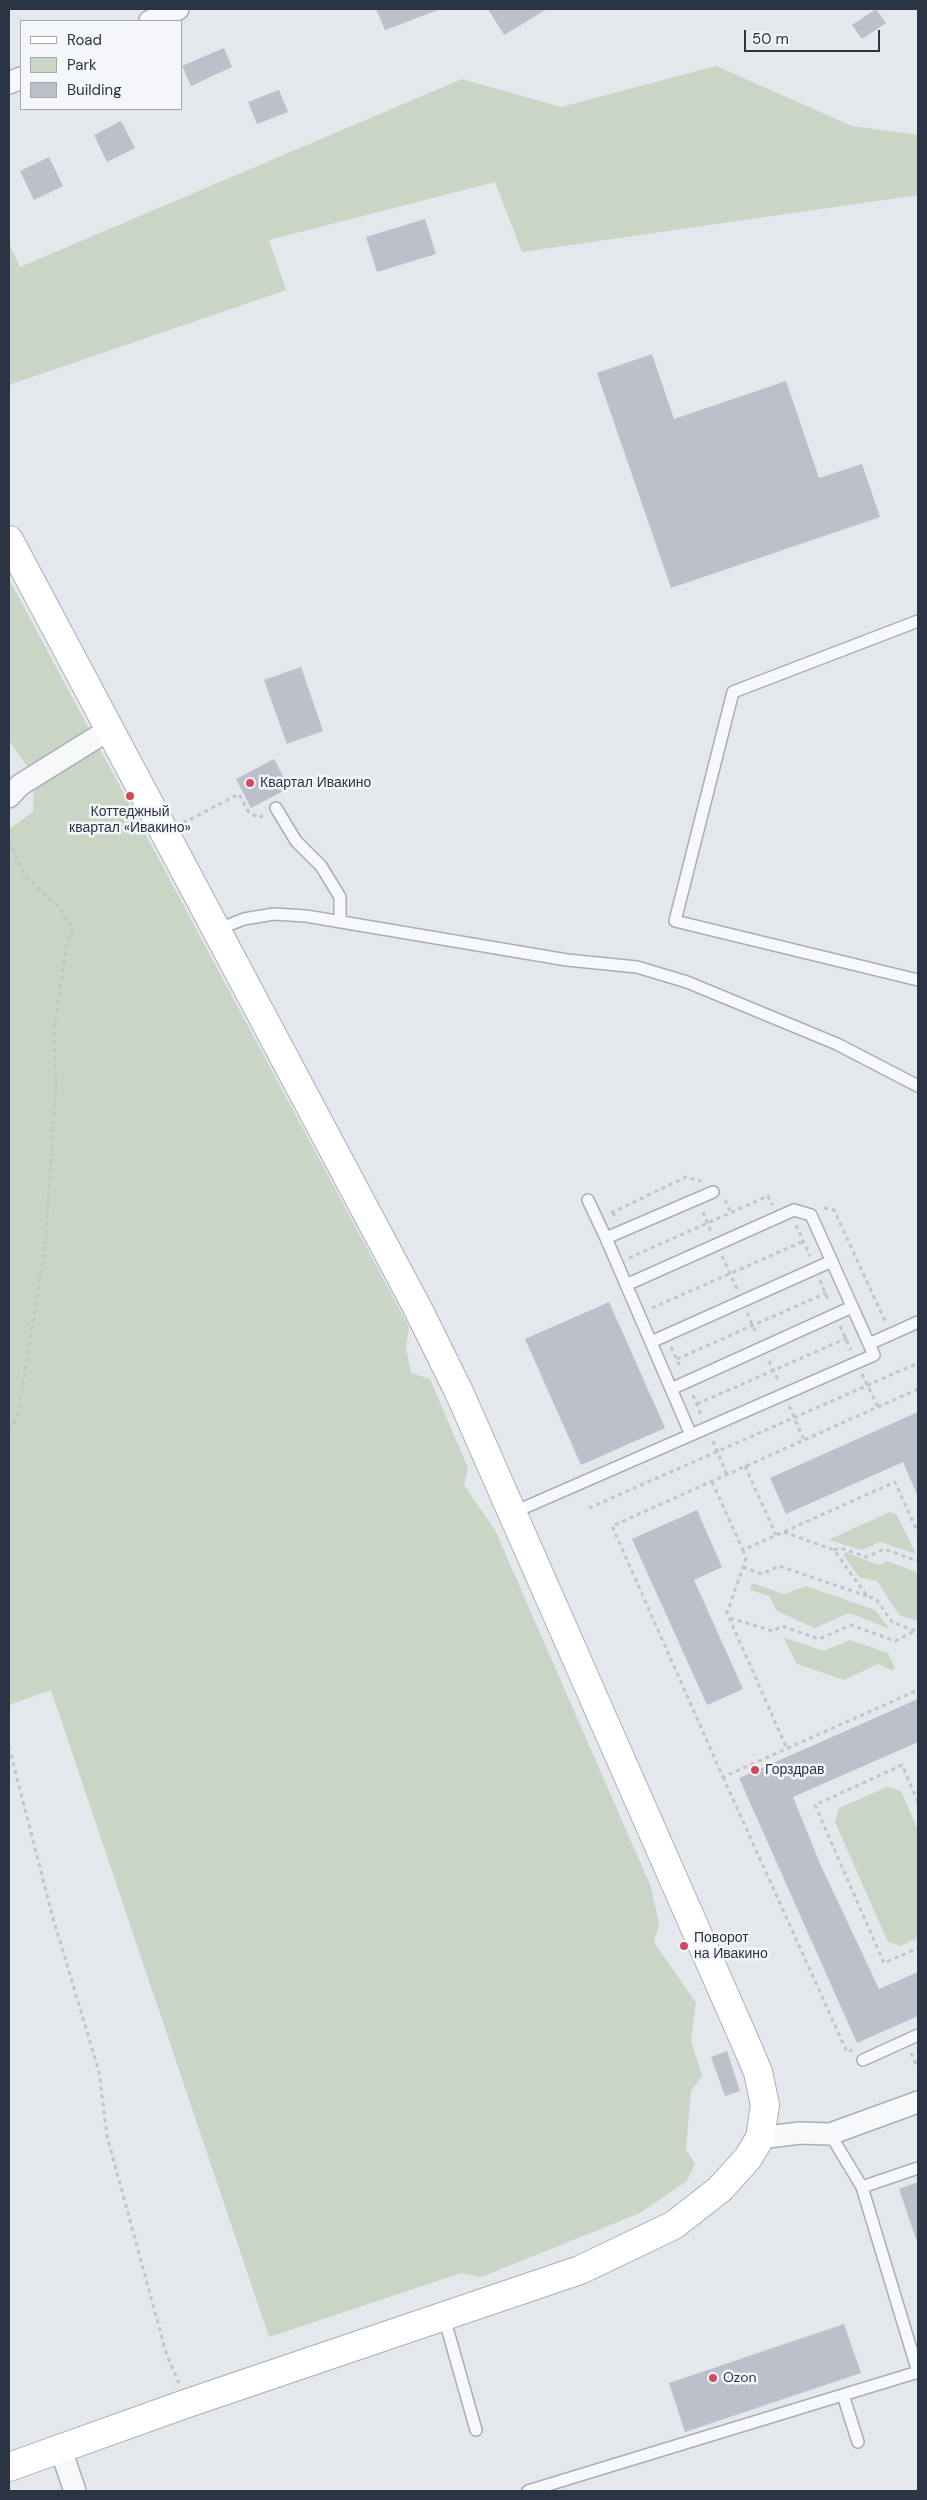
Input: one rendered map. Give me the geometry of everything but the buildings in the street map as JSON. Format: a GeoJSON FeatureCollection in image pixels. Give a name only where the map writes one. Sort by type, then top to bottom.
{"type":"FeatureCollection","features":[{"type":"Feature","properties":{"kind":"main road"},"geometry":{"type":"LineString","coordinates":[[9,540],[418,1309],[459,1392],[758,2072],[765,2105],[760,2138],[748,2158],[720,2189],[674,2225],[580,2270],[188,2403],[9,2467]]}},
{"type":"Feature","properties":{"kind":"street"},"geometry":{"type":"LineString","coordinates":[[152,20],[177,9]]}},
{"type":"Feature","properties":{"kind":"street"},"geometry":{"type":"LineString","coordinates":[[9,797],[20,785],[110,729]]}},
{"type":"Feature","properties":{"kind":"street"},"geometry":{"type":"LineString","coordinates":[[760,2138],[800,2134],[830,2134],[918,2102]]}},
{"type":"Feature","properties":{"kind":"street"},"geometry":{"type":"LineString","coordinates":[[61,2450],[75,2491]]}},
{"type":"Feature","properties":{"kind":"lane"},"geometry":{"type":"LineString","coordinates":[[918,621],[733,692],[675,921],[918,980]]}},
{"type":"Feature","properties":{"kind":"lane"},"geometry":{"type":"LineString","coordinates":[[276,808],[296,841],[321,866],[340,897],[340,922]]}},
{"type":"Feature","properties":{"kind":"lane"},"geometry":{"type":"LineString","coordinates":[[216,930],[244,919],[274,914],[340,922],[567,960],[637,967],[687,982],[836,1044],[918,1086]]}},
{"type":"Feature","properties":{"kind":"lane"},"geometry":{"type":"LineString","coordinates":[[606,1238],[713,1192]]}},
{"type":"Feature","properties":{"kind":"lane"},"geometry":{"type":"LineString","coordinates":[[588,1200],[691,1435]]}},
{"type":"Feature","properties":{"kind":"lane"},"geometry":{"type":"LineString","coordinates":[[512,1513],[874,1355],[811,1215],[794,1210],[626,1285]]}},
{"type":"Feature","properties":{"kind":"lane"},"geometry":{"type":"LineString","coordinates":[[651,1342],[832,1261]]}},
{"type":"Feature","properties":{"kind":"lane"},"geometry":{"type":"LineString","coordinates":[[671,1389],[852,1307]]}},
{"type":"Feature","properties":{"kind":"lane"},"geometry":{"type":"LineString","coordinates":[[869,1344],[918,1322]]}},
{"type":"Feature","properties":{"kind":"lane"},"geometry":{"type":"LineString","coordinates":[[863,2060],[918,2035]]}},
{"type":"Feature","properties":{"kind":"lane"},"geometry":{"type":"LineString","coordinates":[[528,2491],[918,2372],[862,2187],[830,2134]]}},
{"type":"Feature","properties":{"kind":"lane"},"geometry":{"type":"LineString","coordinates":[[862,2187],[918,2168]]}},
{"type":"Feature","properties":{"kind":"lane"},"geometry":{"type":"LineString","coordinates":[[444,2317],[476,2430]]}},
{"type":"Feature","properties":{"kind":"lane"},"geometry":{"type":"LineString","coordinates":[[843,2395],[858,2442]]}},
{"type":"Feature","properties":{"kind":"path"},"geometry":{"type":"LineString","coordinates":[[182,824],[239,794],[248,811],[258,818],[276,808]]}},
{"type":"Feature","properties":{"kind":"path"},"geometry":{"type":"LineString","coordinates":[[9,840],[25,876],[58,906],[72,928],[66,948],[54,1028],[56,1085],[45,1248],[18,1413],[9,1434]]}},
{"type":"Feature","properties":{"kind":"path"},"geometry":{"type":"LineString","coordinates":[[617,1263],[768,1196],[774,1209],[780,1206]]}},
{"type":"Feature","properties":{"kind":"path"},"geometry":{"type":"LineString","coordinates":[[697,1199],[804,1440]]}},
{"type":"Feature","properties":{"kind":"path"},"geometry":{"type":"LineString","coordinates":[[817,1206],[834,1210],[884,1321]]}},
{"type":"Feature","properties":{"kind":"path"},"geometry":{"type":"LineString","coordinates":[[639,1314],[842,1227]]}},
{"type":"Feature","properties":{"kind":"path"},"geometry":{"type":"LineString","coordinates":[[661,1366],[863,1276]]}},
{"type":"Feature","properties":{"kind":"path"},"geometry":{"type":"LineString","coordinates":[[680,1411],[892,1317]]}},
{"type":"Feature","properties":{"kind":"path"},"geometry":{"type":"LineString","coordinates":[[589,1508],[918,1363]]}},
{"type":"Feature","properties":{"kind":"path"},"geometry":{"type":"LineString","coordinates":[[856,2048],[847,2052],[612,1526],[918,1389]]}},
{"type":"Feature","properties":{"kind":"path"},"geometry":{"type":"LineString","coordinates":[[745,1466],[776,1535]]}},
{"type":"Feature","properties":{"kind":"path"},"geometry":{"type":"LineString","coordinates":[[712,1482],[746,1559],[727,1613],[787,1749]]}},
{"type":"Feature","properties":{"kind":"path"},"geometry":{"type":"LineString","coordinates":[[743,1550],[895,1482],[918,1532]]}},
{"type":"Feature","properties":{"kind":"path"},"geometry":{"type":"LineString","coordinates":[[783,1532],[834,1550],[867,1596]]}},
{"type":"Feature","properties":{"kind":"path"},"geometry":{"type":"LineString","coordinates":[[834,1550],[841,1548],[868,1557],[884,1549],[918,1561]]}},
{"type":"Feature","properties":{"kind":"path"},"geometry":{"type":"LineString","coordinates":[[743,1567],[762,1574],[779,1566],[876,1599],[892,1622],[917,1631]]}},
{"type":"Feature","properties":{"kind":"path"},"geometry":{"type":"LineString","coordinates":[[730,1618],[773,1631],[782,1626],[820,1639],[851,1625],[895,1641],[917,1631]]}},
{"type":"Feature","properties":{"kind":"path"},"geometry":{"type":"LineString","coordinates":[[723,1777],[918,1690]]}},
{"type":"Feature","properties":{"kind":"path"},"geometry":{"type":"LineString","coordinates":[[9,1747],[53,1918],[100,2072],[108,2136],[167,2356],[188,2403]]}},
{"type":"Feature","properties":{"kind":"path"},"geometry":{"type":"LineString","coordinates":[[918,1802],[902,1766],[815,1805],[884,1963],[918,1948]]}},
{"type":"Feature","properties":{"kind":"green space"},"geometry":{"type":"Polygon","coordinates":[[[716,66],[852,126],[918,135],[918,195],[522,252],[495,182],[269,240],[286,290],[9,385],[9,243],[20,267],[462,79],[561,107],[716,66]]]}},
{"type":"Feature","properties":{"kind":"green space"},"geometry":{"type":"Polygon","coordinates":[[[9,579],[409,1327],[406,1348],[411,1373],[430,1379],[468,1468],[464,1485],[495,1530],[651,1887],[659,1924],[654,1942],[696,2003],[691,2040],[702,2076],[691,2091],[686,2149],[695,2164],[687,2181],[640,2213],[481,2277],[461,2273],[269,2337],[51,1690],[9,1705],[9,829],[33,812],[34,776],[9,741],[9,579]]]}},
{"type":"Feature","properties":{"kind":"green space"},"geometry":{"type":"Polygon","coordinates":[[[890,1512],[897,1515],[916,1554],[880,1542],[862,1550],[828,1540],[890,1512]]]}},
{"type":"Feature","properties":{"kind":"green space"},"geometry":{"type":"Polygon","coordinates":[[[845,1552],[879,1565],[887,1561],[916,1572],[918,1578],[918,1621],[899,1615],[877,1581],[859,1577],[844,1556],[845,1552]]]}},
{"type":"Feature","properties":{"kind":"green space"},"geometry":{"type":"Polygon","coordinates":[[[752,1583],[784,1594],[806,1586],[875,1610],[890,1629],[849,1613],[815,1628],[777,1611],[769,1596],[750,1590],[752,1583]]]}},
{"type":"Feature","properties":{"kind":"green space"},"geometry":{"type":"Polygon","coordinates":[[[783,1637],[824,1651],[850,1640],[888,1653],[895,1668],[891,1670],[878,1664],[844,1680],[797,1664],[783,1637]]]}},
{"type":"Feature","properties":{"kind":"green space"},"geometry":{"type":"Polygon","coordinates":[[[887,1787],[901,1791],[918,1830],[918,1938],[900,1946],[888,1942],[835,1822],[839,1808],[887,1787]]]}},
{"type":"Feature","properties":{"kind":"place","name":"Квартал Ивакино"},"geometry":{"type":"Point","coordinates":[250,783]}},
{"type":"Feature","properties":{"kind":"place","name":"Коттеджный квартал «Ивакино»"},"geometry":{"type":"Point","coordinates":[130,796]}},
{"type":"Feature","properties":{"kind":"place","name":"Горздрав"},"geometry":{"type":"Point","coordinates":[755,1770]}},
{"type":"Feature","properties":{"kind":"place","name":"Поворот на Ивакино"},"geometry":{"type":"Point","coordinates":[684,1946]}},
{"type":"Feature","properties":{"kind":"place","name":"Ozon"},"geometry":{"type":"Point","coordinates":[713,2378]}}]}
